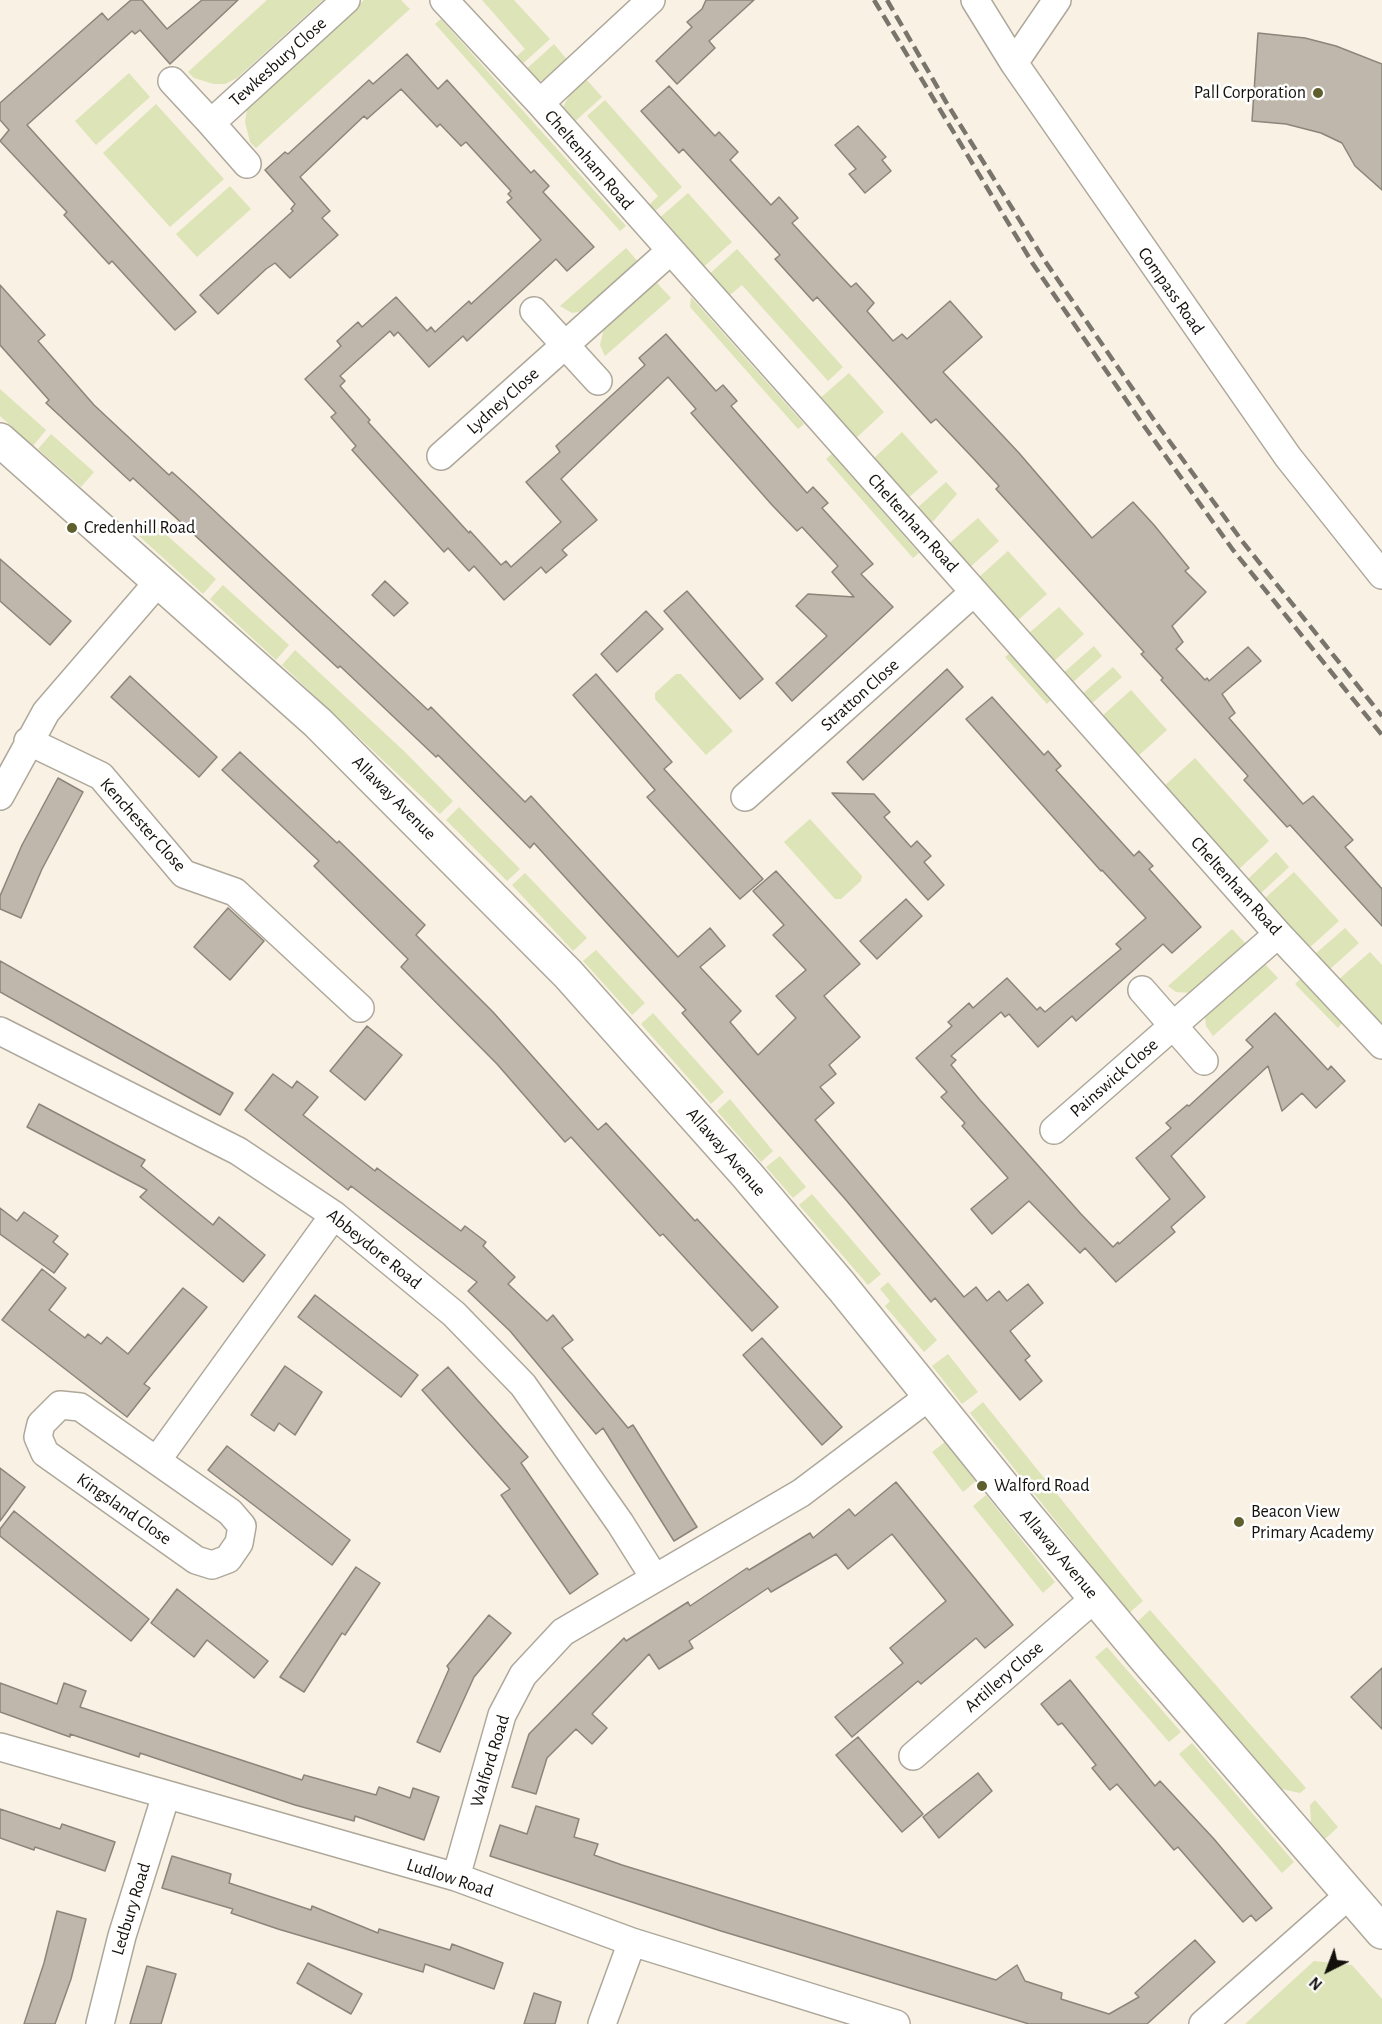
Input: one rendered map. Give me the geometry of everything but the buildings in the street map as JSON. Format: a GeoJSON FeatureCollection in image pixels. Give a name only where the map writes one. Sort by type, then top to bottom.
{"type":"FeatureCollection","features":[{"type":"Feature","properties":{"kind":"street","name":"Tewkesbury Close"},"geometry":{"type":"LineString","coordinates":[[211,123],[346,0]]}},
{"type":"Feature","properties":{"kind":"street","name":"Cheltenham Road"},"geometry":{"type":"LineString","coordinates":[[444,0],[540,103],[669,252],[1278,934],[1382,1045]]}},
{"type":"Feature","properties":{"kind":"street"},"geometry":{"type":"LineString","coordinates":[[540,103],[651,0]]}},
{"type":"Feature","properties":{"kind":"street","name":"Compass Road"},"geometry":{"type":"LineString","coordinates":[[975,0],[1014,63],[1288,458],[1382,575]]}},
{"type":"Feature","properties":{"kind":"street"},"geometry":{"type":"LineString","coordinates":[[1014,63],[1057,0]]}},
{"type":"Feature","properties":{"kind":"street"},"geometry":{"type":"LineString","coordinates":[[172,81],[247,164]]}},
{"type":"Feature","properties":{"kind":"street","name":"Lydney Close"},"geometry":{"type":"LineString","coordinates":[[441,456],[669,252]]}},
{"type":"Feature","properties":{"kind":"street"},"geometry":{"type":"LineString","coordinates":[[534,311],[598,381]]}},
{"type":"Feature","properties":{"kind":"street","name":"Allaway Avenue"},"geometry":{"type":"LineString","coordinates":[[0,440],[326,731],[568,974],[747,1175],[931,1395],[1095,1598],[1382,1932]]}},
{"type":"Feature","properties":{"kind":"street"},"geometry":{"type":"LineString","coordinates":[[0,796],[28,741],[66,687],[159,581]]}},
{"type":"Feature","properties":{"kind":"street","name":"Stratton Close"},"geometry":{"type":"LineString","coordinates":[[745,797],[974,592]]}},
{"type":"Feature","properties":{"kind":"street","name":"Kenchester Close"},"geometry":{"type":"LineString","coordinates":[[28,741],[101,776],[184,874],[235,892],[360,1008]]}},
{"type":"Feature","properties":{"kind":"street","name":"Painswick Close"},"geometry":{"type":"LineString","coordinates":[[1054,1130],[1278,934]]}},
{"type":"Feature","properties":{"kind":"street","name":"Painswick Close"},"geometry":{"type":"LineString","coordinates":[[1142,990],[1204,1061]]}},
{"type":"Feature","properties":{"kind":"street","name":"Abbeydore Road"},"geometry":{"type":"LineString","coordinates":[[0,1031],[238,1151],[334,1215],[454,1314],[523,1385],[620,1523],[654,1577]]}},
{"type":"Feature","properties":{"kind":"street"},"geometry":{"type":"LineString","coordinates":[[157,1460],[334,1215]]}},
{"type":"Feature","properties":{"kind":"street","name":"Walford Road"},"geometry":{"type":"LineString","coordinates":[[456,1877],[502,1715],[524,1675],[563,1632],[801,1493],[931,1395]]}},
{"type":"Feature","properties":{"kind":"street","name":"Kingsland Close"},"geometry":{"type":"LineString","coordinates":[[60,1405],[80,1407],[157,1460],[230,1512],[242,1527],[239,1543],[228,1559],[212,1565],[196,1560],[45,1453],[38,1437],[41,1424],[60,1405]]}},
{"type":"Feature","properties":{"kind":"street","name":"Artillery Close"},"geometry":{"type":"LineString","coordinates":[[913,1756],[1095,1598]]}},
{"type":"Feature","properties":{"kind":"street","name":"Ludlow Road"},"geometry":{"type":"LineString","coordinates":[[0,1747],[456,1877],[632,1942],[896,2024]]}},
{"type":"Feature","properties":{"kind":"street","name":"Ledbury Road"},"geometry":{"type":"LineString","coordinates":[[100,2024],[122,1936],[166,1795]]}},
{"type":"Feature","properties":{"kind":"street"},"geometry":{"type":"LineString","coordinates":[[1203,2024],[1349,1895]]}},
{"type":"Feature","properties":{"kind":"street"},"geometry":{"type":"LineString","coordinates":[[602,2024],[632,1942]]}},
{"type":"Feature","properties":{"kind":"green space"},"geometry":{"type":"Polygon","coordinates":[[[267,0],[323,0],[237,78],[225,84],[214,84],[194,78],[188,72],[267,0]]]}},
{"type":"Feature","properties":{"kind":"green space"},"geometry":{"type":"Polygon","coordinates":[[[364,0],[401,0],[410,9],[256,148],[250,142],[245,122],[247,110],[254,99],[364,0]]]}},
{"type":"Feature","properties":{"kind":"green space"},"geometry":{"type":"Polygon","coordinates":[[[482,0],[514,0],[550,39],[518,68],[511,61],[525,49],[482,0]]]}},
{"type":"Feature","properties":{"kind":"green space"},"geometry":{"type":"Polygon","coordinates":[[[441,19],[626,226],[620,231],[435,24],[441,19]]]}},
{"type":"Feature","properties":{"kind":"green space"},"geometry":{"type":"Polygon","coordinates":[[[554,44],[569,62],[548,80],[534,81],[523,72],[554,44]]]}},
{"type":"Feature","properties":{"kind":"green space"},"geometry":{"type":"Polygon","coordinates":[[[129,73],[150,97],[96,145],[75,121],[129,73]]]}},
{"type":"Feature","properties":{"kind":"green space"},"geometry":{"type":"Polygon","coordinates":[[[586,79],[602,97],[571,125],[563,112],[564,105],[570,94],[586,79]]]}},
{"type":"Feature","properties":{"kind":"green space"},"geometry":{"type":"Polygon","coordinates":[[[605,100],[682,187],[651,215],[645,209],[658,196],[587,116],[605,100]]]}},
{"type":"Feature","properties":{"kind":"green space"},"geometry":{"type":"Polygon","coordinates":[[[156,104],[224,179],[170,227],[103,153],[156,104]]]}},
{"type":"Feature","properties":{"kind":"green space"},"geometry":{"type":"Polygon","coordinates":[[[230,186],[251,209],[197,257],[176,234],[230,186]]]}},
{"type":"Feature","properties":{"kind":"green space"},"geometry":{"type":"Polygon","coordinates":[[[688,193],[732,242],[700,270],[656,221],[688,193]]]}},
{"type":"Feature","properties":{"kind":"green space"},"geometry":{"type":"Polygon","coordinates":[[[626,248],[640,264],[588,310],[572,313],[560,306],[626,248]]]}},
{"type":"Feature","properties":{"kind":"green space"},"geometry":{"type":"Polygon","coordinates":[[[737,249],[843,367],[828,381],[742,285],[725,299],[706,277],[737,249]]]}},
{"type":"Feature","properties":{"kind":"green space"},"geometry":{"type":"Polygon","coordinates":[[[656,282],[671,298],[605,356],[600,345],[604,328],[656,282]]]}},
{"type":"Feature","properties":{"kind":"green space"},"geometry":{"type":"Polygon","coordinates":[[[691,297],[804,424],[798,429],[690,307],[691,297]]]}},
{"type":"Feature","properties":{"kind":"green space"},"geometry":{"type":"Polygon","coordinates":[[[849,373],[884,412],[854,440],[818,400],[849,373]]]}},
{"type":"Feature","properties":{"kind":"green space"},"geometry":{"type":"Polygon","coordinates":[[[0,389],[46,430],[33,446],[0,416],[0,389]]]}},
{"type":"Feature","properties":{"kind":"green space"},"geometry":{"type":"Polygon","coordinates":[[[902,432],[938,472],[907,499],[872,460],[902,432]]]}},
{"type":"Feature","properties":{"kind":"green space"},"geometry":{"type":"Polygon","coordinates":[[[51,434],[94,472],[81,487],[38,449],[51,434]]]}},
{"type":"Feature","properties":{"kind":"green space"},"geometry":{"type":"Polygon","coordinates":[[[832,454],[919,553],[913,558],[826,459],[832,454]]]}},
{"type":"Feature","properties":{"kind":"green space"},"geometry":{"type":"Polygon","coordinates":[[[946,482],[957,494],[930,525],[916,509],[946,482]]]}},
{"type":"Feature","properties":{"kind":"green space"},"geometry":{"type":"Polygon","coordinates":[[[978,518],[999,541],[968,569],[947,545],[978,518]]]}},
{"type":"Feature","properties":{"kind":"green space"},"geometry":{"type":"Polygon","coordinates":[[[152,522],[216,579],[203,594],[139,536],[152,522]]]}},
{"type":"Feature","properties":{"kind":"green space"},"geometry":{"type":"Polygon","coordinates":[[[1008,551],[1047,594],[1016,622],[978,578],[1008,551]]]}},
{"type":"Feature","properties":{"kind":"green space"},"geometry":{"type":"Polygon","coordinates":[[[223,585],[289,645],[276,660],[210,599],[223,585]]]}},
{"type":"Feature","properties":{"kind":"green space"},"geometry":{"type":"Polygon","coordinates":[[[1059,607],[1084,634],[1053,662],[1028,634],[1059,607]]]}},
{"type":"Feature","properties":{"kind":"green space"},"geometry":{"type":"Polygon","coordinates":[[[1094,646],[1102,656],[1071,684],[1062,674],[1094,646]]]}},
{"type":"Feature","properties":{"kind":"green space"},"geometry":{"type":"Polygon","coordinates":[[[295,650],[405,752],[453,801],[440,814],[282,665],[295,650]]]}},
{"type":"Feature","properties":{"kind":"green space"},"geometry":{"type":"Polygon","coordinates":[[[1011,652],[1052,699],[1047,704],[1005,657],[1011,652]]]}},
{"type":"Feature","properties":{"kind":"green space"},"geometry":{"type":"Polygon","coordinates":[[[1113,667],[1122,677],[1090,705],[1081,695],[1113,667]]]}},
{"type":"Feature","properties":{"kind":"green space"},"geometry":{"type":"Polygon","coordinates":[[[676,674],[681,674],[733,731],[706,755],[655,699],[655,693],[676,674]]]}},
{"type":"Feature","properties":{"kind":"green space"},"geometry":{"type":"Polygon","coordinates":[[[1131,690],[1167,730],[1137,757],[1101,717],[1131,690]]]}},
{"type":"Feature","properties":{"kind":"green space"},"geometry":{"type":"Polygon","coordinates":[[[1195,758],[1269,841],[1238,870],[1163,787],[1195,758]]]}},
{"type":"Feature","properties":{"kind":"green space"},"geometry":{"type":"Polygon","coordinates":[[[459,807],[520,869],[507,881],[446,820],[459,807]]]}},
{"type":"Feature","properties":{"kind":"green space"},"geometry":{"type":"Polygon","coordinates":[[[810,819],[862,876],[861,881],[841,899],[835,899],[784,842],[810,819]]]}},
{"type":"Feature","properties":{"kind":"green space"},"geometry":{"type":"Polygon","coordinates":[[[1276,852],[1289,867],[1260,894],[1247,880],[1276,852]]]}},
{"type":"Feature","properties":{"kind":"green space"},"geometry":{"type":"Polygon","coordinates":[[[1294,872],[1339,921],[1308,949],[1264,899],[1294,872]]]}},
{"type":"Feature","properties":{"kind":"green space"},"geometry":{"type":"Polygon","coordinates":[[[525,873],[587,938],[573,951],[512,885],[525,873]]]}},
{"type":"Feature","properties":{"kind":"green space"},"geometry":{"type":"Polygon","coordinates":[[[1345,928],[1359,943],[1329,970],[1314,955],[1345,928]]]}},
{"type":"Feature","properties":{"kind":"green space"},"geometry":{"type":"Polygon","coordinates":[[[1232,929],[1246,944],[1192,993],[1176,992],[1168,986],[1232,929]]]}},
{"type":"Feature","properties":{"kind":"green space"},"geometry":{"type":"Polygon","coordinates":[[[596,950],[645,1003],[632,1015],[583,961],[596,950]]]}},
{"type":"Feature","properties":{"kind":"green space"},"geometry":{"type":"Polygon","coordinates":[[[1370,952],[1382,965],[1382,1025],[1338,980],[1370,952]]]}},
{"type":"Feature","properties":{"kind":"green space"},"geometry":{"type":"Polygon","coordinates":[[[1263,962],[1278,978],[1213,1036],[1206,1026],[1205,1018],[1263,962]]]}},
{"type":"Feature","properties":{"kind":"green space"},"geometry":{"type":"Polygon","coordinates":[[[1301,978],[1343,1022],[1338,1028],[1295,984],[1301,978]]]}},
{"type":"Feature","properties":{"kind":"green space"},"geometry":{"type":"Polygon","coordinates":[[[653,1013],[724,1092],[711,1104],[641,1024],[653,1013]]]}},
{"type":"Feature","properties":{"kind":"green space"},"geometry":{"type":"Polygon","coordinates":[[[730,1099],[773,1151],[761,1162],[717,1111],[730,1099]]]}},
{"type":"Feature","properties":{"kind":"green space"},"geometry":{"type":"Polygon","coordinates":[[[780,1156],[806,1187],[793,1198],[766,1167],[780,1156]]]}},
{"type":"Feature","properties":{"kind":"green space"},"geometry":{"type":"Polygon","coordinates":[[[812,1194],[881,1274],[868,1285],[799,1205],[812,1194]]]}},
{"type":"Feature","properties":{"kind":"green space"},"geometry":{"type":"Polygon","coordinates":[[[888,1282],[937,1340],[924,1352],[885,1306],[890,1301],[880,1289],[888,1282]]]}},
{"type":"Feature","properties":{"kind":"green space"},"geometry":{"type":"Polygon","coordinates":[[[948,1354],[978,1392],[962,1404],[932,1366],[948,1354]]]}},
{"type":"Feature","properties":{"kind":"green space"},"geometry":{"type":"Polygon","coordinates":[[[983,1402],[1143,1601],[1129,1613],[970,1413],[983,1402]]]}},
{"type":"Feature","properties":{"kind":"green space"},"geometry":{"type":"Polygon","coordinates":[[[945,1442],[976,1481],[963,1492],[932,1452],[945,1442]]]}},
{"type":"Feature","properties":{"kind":"green space"},"geometry":{"type":"Polygon","coordinates":[[[986,1495],[1055,1582],[1043,1593],[973,1506],[986,1495]]]}},
{"type":"Feature","properties":{"kind":"green space"},"geometry":{"type":"Polygon","coordinates":[[[1150,1610],[1306,1788],[1300,1793],[1282,1789],[1137,1622],[1150,1610]]]}},
{"type":"Feature","properties":{"kind":"green space"},"geometry":{"type":"Polygon","coordinates":[[[1107,1647],[1181,1732],[1169,1742],[1095,1657],[1107,1647]]]}},
{"type":"Feature","properties":{"kind":"green space"},"geometry":{"type":"Polygon","coordinates":[[[1192,1743],[1294,1862],[1282,1873],[1179,1754],[1192,1743]]]}},
{"type":"Feature","properties":{"kind":"green space"},"geometry":{"type":"Polygon","coordinates":[[[1315,1800],[1338,1827],[1325,1839],[1311,1822],[1310,1805],[1315,1800]]]}},
{"type":"Feature","properties":{"kind":"green space"},"geometry":{"type":"Polygon","coordinates":[[[1314,1961],[1352,1965],[1382,1999],[1382,2024],[1245,2024],[1314,1961]]]}},
{"type":"Feature","properties":{"kind":"railway"},"geometry":{"type":"LineString","coordinates":[[874,0],[1033,264],[1144,426],[1233,550],[1382,735]]}},
{"type":"Feature","properties":{"kind":"railway"},"geometry":{"type":"LineString","coordinates":[[887,0],[946,102],[1045,261],[1154,420],[1242,541],[1382,716]]}},
{"type":"Feature","properties":{"kind":"place","name":"Pall Corporation"},"geometry":{"type":"Point","coordinates":[1318,93]}},
{"type":"Feature","properties":{"kind":"place","name":"Credenhill Road"},"geometry":{"type":"Point","coordinates":[72,528]}},
{"type":"Feature","properties":{"kind":"place","name":"Walford Road"},"geometry":{"type":"Point","coordinates":[982,1486]}},
{"type":"Feature","properties":{"kind":"place","name":"Beacon View Primary Academy"},"geometry":{"type":"Point","coordinates":[1239,1522]}}]}
